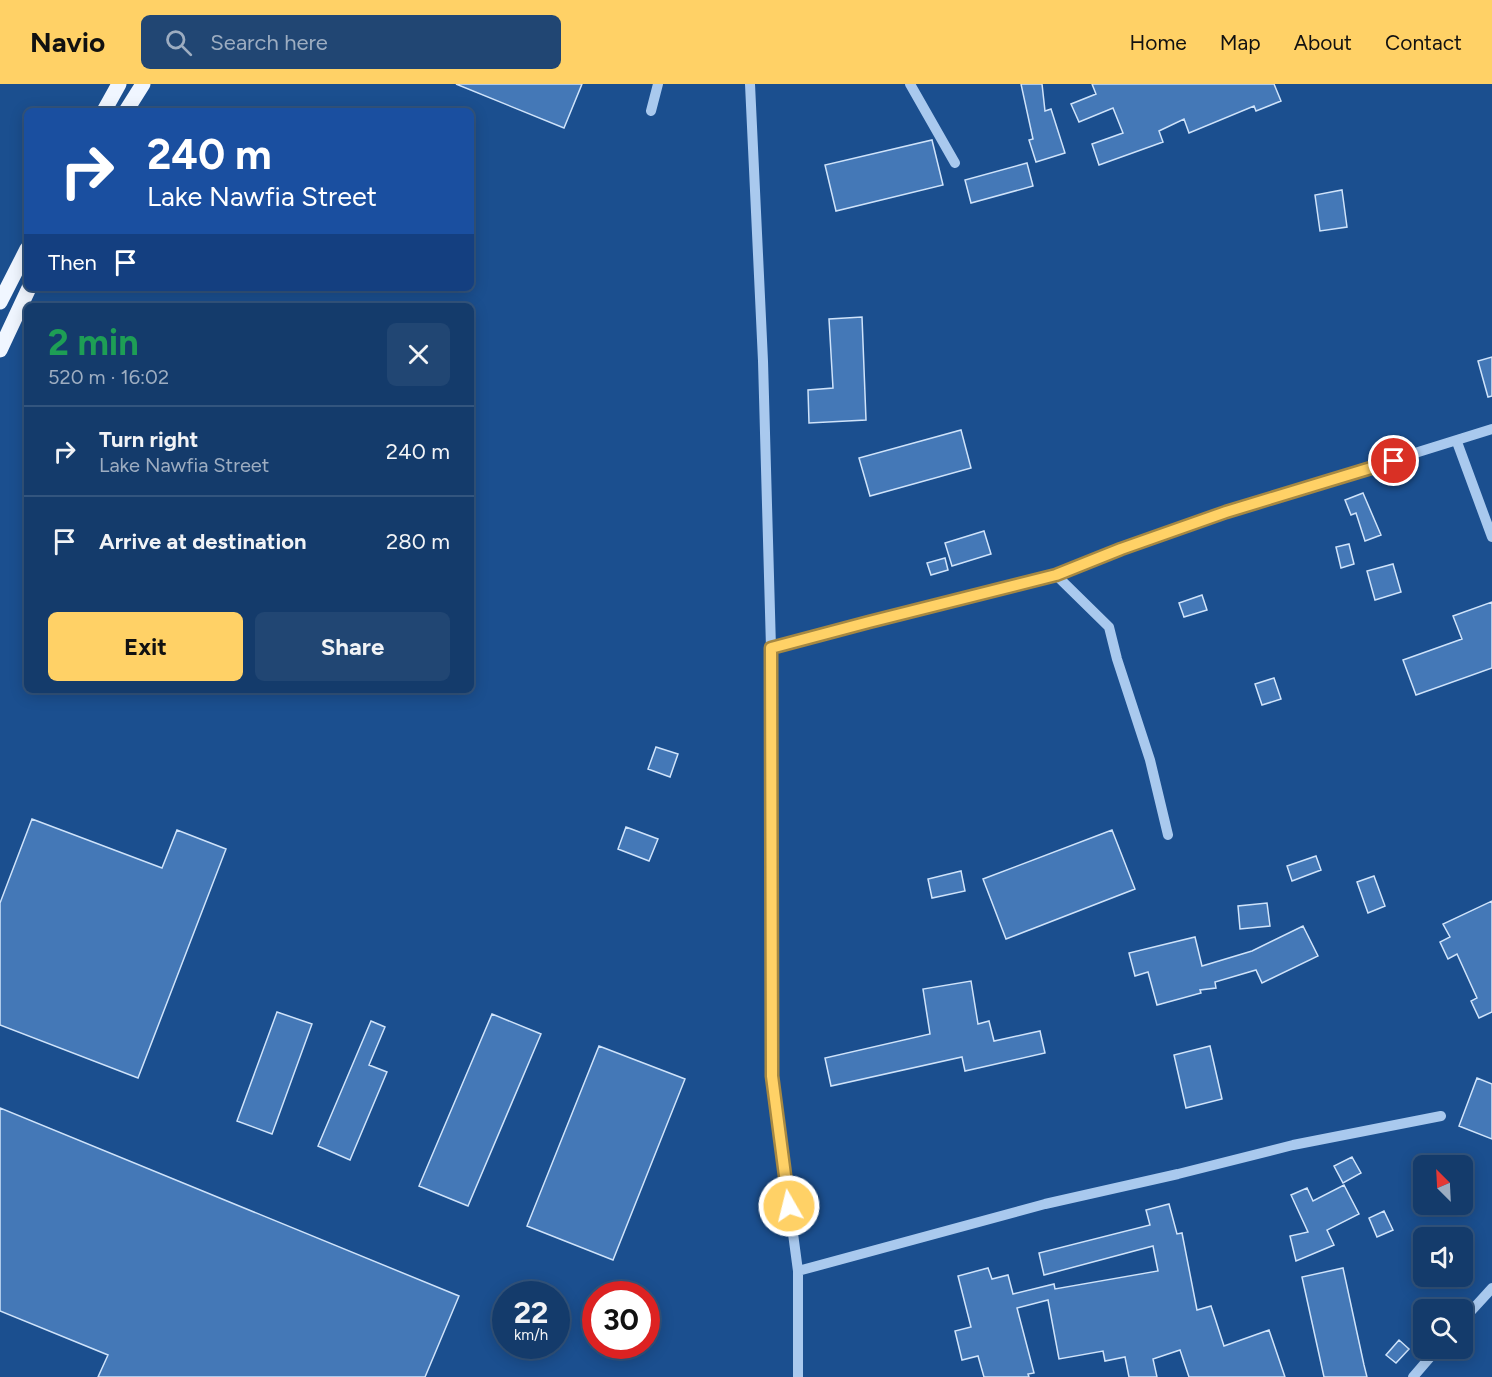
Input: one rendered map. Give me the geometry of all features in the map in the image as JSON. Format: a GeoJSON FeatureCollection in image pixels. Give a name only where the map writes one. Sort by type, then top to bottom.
{"type":"FeatureCollection","features":[{"type":"Feature","properties":{"kind":"main road"},"geometry":{"type":"LineString","coordinates":[[106,108],[120,84]]}},
{"type":"Feature","properties":{"kind":"main road"},"geometry":{"type":"LineString","coordinates":[[128,108],[143,84]]}},
{"type":"Feature","properties":{"kind":"main road"},"geometry":{"type":"LineString","coordinates":[[0,302],[24,255]]}},
{"type":"Feature","properties":{"kind":"main road"},"geometry":{"type":"LineString","coordinates":[[8,285],[24,291]]}},
{"type":"Feature","properties":{"kind":"main road"},"geometry":{"type":"LineString","coordinates":[[1,346],[27,292]]}},
{"type":"Feature","properties":{"kind":"street"},"geometry":{"type":"LineString","coordinates":[[651,111],[658,84]]}},
{"type":"Feature","properties":{"kind":"street"},"geometry":{"type":"LineString","coordinates":[[750,84],[763,361],[771,648],[772,1076],[798,1271],[798,1377]]}},
{"type":"Feature","properties":{"kind":"street"},"geometry":{"type":"LineString","coordinates":[[910,84],[956,163]]}},
{"type":"Feature","properties":{"kind":"street"},"geometry":{"type":"LineString","coordinates":[[771,648],[1056,575],[1226,512],[1457,442],[1492,429]]}},
{"type":"Feature","properties":{"kind":"street"},"geometry":{"type":"LineString","coordinates":[[1457,442],[1492,537]]}},
{"type":"Feature","properties":{"kind":"street"},"geometry":{"type":"LineString","coordinates":[[1056,575],[1109,627],[1150,760],[1168,835]]}},
{"type":"Feature","properties":{"kind":"street"},"geometry":{"type":"LineString","coordinates":[[798,1271],[1046,1203],[1179,1174],[1293,1145],[1441,1116]]}},
{"type":"Feature","properties":{"kind":"street"},"geometry":{"type":"LineString","coordinates":[[1473,1310],[1492,1288]]}},
{"type":"Feature","properties":{"kind":"street"},"geometry":{"type":"LineString","coordinates":[[1413,1377],[1429,1359]]}},
{"type":"Feature","properties":{"kind":"building"},"geometry":{"type":"Polygon","coordinates":[[[456,84],[582,84],[564,128],[456,84]]]}},
{"type":"Feature","properties":{"kind":"building"},"geometry":{"type":"Polygon","coordinates":[[[1021,84],[1042,84],[1045,111],[1051,109],[1065,153],[1036,162],[1029,140],[1033,139],[1021,84]]]}},
{"type":"Feature","properties":{"kind":"building"},"geometry":{"type":"Polygon","coordinates":[[[1092,84],[1274,84],[1281,101],[1256,111],[1254,106],[1189,133],[1184,119],[1159,131],[1163,142],[1099,165],[1092,144],[1123,133],[1113,108],[1079,122],[1071,104],[1096,94],[1092,84]]]}},
{"type":"Feature","properties":{"kind":"building"},"geometry":{"type":"Polygon","coordinates":[[[932,140],[943,185],[836,211],[825,165],[932,140]]]}},
{"type":"Feature","properties":{"kind":"building"},"geometry":{"type":"Polygon","coordinates":[[[1027,163],[1033,186],[971,203],[965,180],[1027,163]]]}},
{"type":"Feature","properties":{"kind":"building"},"geometry":{"type":"Polygon","coordinates":[[[1342,190],[1347,227],[1320,231],[1315,195],[1342,190]]]}},
{"type":"Feature","properties":{"kind":"building"},"geometry":{"type":"Polygon","coordinates":[[[862,317],[866,420],[809,423],[808,390],[833,388],[829,319],[862,317]]]}},
{"type":"Feature","properties":{"kind":"building"},"geometry":{"type":"Polygon","coordinates":[[[1492,357],[1492,396],[1488,397],[1478,361],[1492,357]]]}},
{"type":"Feature","properties":{"kind":"building"},"geometry":{"type":"Polygon","coordinates":[[[961,430],[971,468],[870,496],[859,458],[961,430]]]}},
{"type":"Feature","properties":{"kind":"building"},"geometry":{"type":"Polygon","coordinates":[[[1363,493],[1381,535],[1365,541],[1356,513],[1351,515],[1345,500],[1363,493]]]}},
{"type":"Feature","properties":{"kind":"building"},"geometry":{"type":"Polygon","coordinates":[[[984,531],[991,554],[952,566],[945,543],[984,531]]]}},
{"type":"Feature","properties":{"kind":"building"},"geometry":{"type":"Polygon","coordinates":[[[1349,544],[1354,564],[1341,568],[1336,547],[1349,544]]]}},
{"type":"Feature","properties":{"kind":"building"},"geometry":{"type":"Polygon","coordinates":[[[945,558],[948,570],[931,575],[927,563],[945,558]]]}},
{"type":"Feature","properties":{"kind":"building"},"geometry":{"type":"Polygon","coordinates":[[[1393,564],[1401,592],[1375,600],[1367,571],[1393,564]]]}},
{"type":"Feature","properties":{"kind":"building"},"geometry":{"type":"Polygon","coordinates":[[[1202,595],[1207,610],[1184,617],[1179,603],[1202,595]]]}},
{"type":"Feature","properties":{"kind":"building"},"geometry":{"type":"Polygon","coordinates":[[[1492,602],[1492,668],[1416,695],[1403,660],[1462,639],[1453,616],[1492,602]]]}},
{"type":"Feature","properties":{"kind":"building"},"geometry":{"type":"Polygon","coordinates":[[[1274,678],[1281,699],[1262,705],[1255,684],[1274,678]]]}},
{"type":"Feature","properties":{"kind":"building"},"geometry":{"type":"Polygon","coordinates":[[[656,747],[678,754],[670,777],[648,769],[656,747]]]}},
{"type":"Feature","properties":{"kind":"building"},"geometry":{"type":"Polygon","coordinates":[[[32,819],[162,868],[177,830],[226,849],[138,1078],[0,1025],[0,903],[32,819]]]}},
{"type":"Feature","properties":{"kind":"building"},"geometry":{"type":"Polygon","coordinates":[[[626,827],[658,839],[649,861],[618,849],[626,827]]]}},
{"type":"Feature","properties":{"kind":"building"},"geometry":{"type":"Polygon","coordinates":[[[1112,830],[1135,889],[1006,939],[983,879],[1112,830]]]}},
{"type":"Feature","properties":{"kind":"building"},"geometry":{"type":"Polygon","coordinates":[[[1316,856],[1321,870],[1292,881],[1287,866],[1316,856]]]}},
{"type":"Feature","properties":{"kind":"building"},"geometry":{"type":"Polygon","coordinates":[[[961,871],[965,891],[932,898],[928,879],[961,871]]]}},
{"type":"Feature","properties":{"kind":"building"},"geometry":{"type":"Polygon","coordinates":[[[1374,876],[1385,906],[1368,913],[1357,882],[1374,876]]]}},
{"type":"Feature","properties":{"kind":"building"},"geometry":{"type":"Polygon","coordinates":[[[1492,901],[1492,1012],[1479,1018],[1471,1001],[1477,998],[1457,954],[1448,959],[1440,942],[1450,937],[1443,924],[1492,901]]]}},
{"type":"Feature","properties":{"kind":"building"},"geometry":{"type":"Polygon","coordinates":[[[1267,903],[1270,926],[1240,929],[1238,906],[1267,903]]]}},
{"type":"Feature","properties":{"kind":"building"},"geometry":{"type":"Polygon","coordinates":[[[1303,926],[1318,956],[1262,983],[1256,970],[1215,982],[1216,988],[1200,990],[1201,993],[1157,1005],[1148,972],[1135,976],[1129,953],[1195,937],[1202,966],[1252,951],[1303,926]]]}},
{"type":"Feature","properties":{"kind":"building"},"geometry":{"type":"Polygon","coordinates":[[[971,981],[978,1024],[989,1021],[994,1041],[1040,1031],[1045,1053],[965,1071],[962,1057],[831,1086],[825,1058],[930,1034],[923,989],[971,981]]]}},
{"type":"Feature","properties":{"kind":"building"},"geometry":{"type":"Polygon","coordinates":[[[277,1012],[312,1024],[272,1134],[237,1121],[277,1012]]]}},
{"type":"Feature","properties":{"kind":"building"},"geometry":{"type":"Polygon","coordinates":[[[492,1014],[541,1034],[468,1206],[419,1186],[492,1014]]]}},
{"type":"Feature","properties":{"kind":"building"},"geometry":{"type":"Polygon","coordinates":[[[371,1021],[385,1027],[369,1065],[387,1072],[350,1160],[318,1146],[371,1021]]]}},
{"type":"Feature","properties":{"kind":"building"},"geometry":{"type":"Polygon","coordinates":[[[599,1046],[685,1079],[613,1260],[527,1226],[599,1046]]]}},
{"type":"Feature","properties":{"kind":"building"},"geometry":{"type":"Polygon","coordinates":[[[1210,1046],[1222,1099],[1186,1108],[1174,1055],[1210,1046]]]}},
{"type":"Feature","properties":{"kind":"building"},"geometry":{"type":"Polygon","coordinates":[[[1477,1078],[1492,1084],[1492,1139],[1459,1126],[1477,1078]]]}},
{"type":"Feature","properties":{"kind":"building"},"geometry":{"type":"Polygon","coordinates":[[[0,1108],[459,1296],[425,1377],[98,1377],[108,1355],[0,1311],[0,1108]]]}},
{"type":"Feature","properties":{"kind":"building"},"geometry":{"type":"Polygon","coordinates":[[[1352,1157],[1361,1173],[1343,1183],[1334,1166],[1352,1157]]]}},
{"type":"Feature","properties":{"kind":"building"},"geometry":{"type":"Polygon","coordinates":[[[1344,1185],[1359,1214],[1327,1230],[1334,1245],[1296,1261],[1290,1236],[1308,1232],[1291,1195],[1307,1188],[1313,1201],[1344,1185]]]}},
{"type":"Feature","properties":{"kind":"building"},"geometry":{"type":"Polygon","coordinates":[[[1169,1204],[1177,1234],[1182,1233],[1197,1310],[1211,1306],[1224,1346],[1269,1330],[1285,1377],[1189,1377],[1180,1350],[1153,1359],[1157,1377],[1129,1377],[1125,1357],[1105,1361],[1103,1351],[1059,1359],[1048,1300],[1017,1308],[1034,1373],[1028,1374],[1029,1377],[984,1377],[978,1356],[962,1360],[955,1331],[971,1327],[958,1276],[988,1268],[992,1279],[1008,1275],[1013,1294],[1054,1284],[1055,1289],[1158,1271],[1153,1246],[1044,1275],[1039,1253],[1150,1225],[1146,1210],[1169,1204]]]}},
{"type":"Feature","properties":{"kind":"building"},"geometry":{"type":"Polygon","coordinates":[[[1384,1211],[1393,1230],[1377,1237],[1369,1218],[1384,1211]]]}},
{"type":"Feature","properties":{"kind":"building"},"geometry":{"type":"Polygon","coordinates":[[[1343,1268],[1367,1377],[1324,1377],[1302,1277],[1343,1268]]]}},
{"type":"Feature","properties":{"kind":"building"},"geometry":{"type":"Polygon","coordinates":[[[1399,1340],[1409,1349],[1396,1363],[1386,1355],[1399,1340]]]}},
{"type":"Feature","properties":{"kind":"route"},"geometry":{"type":"LineString","coordinates":[[789,1206],[772,1076],[771,648],[1056,575],[1226,512],[1394,461]]}}]}
